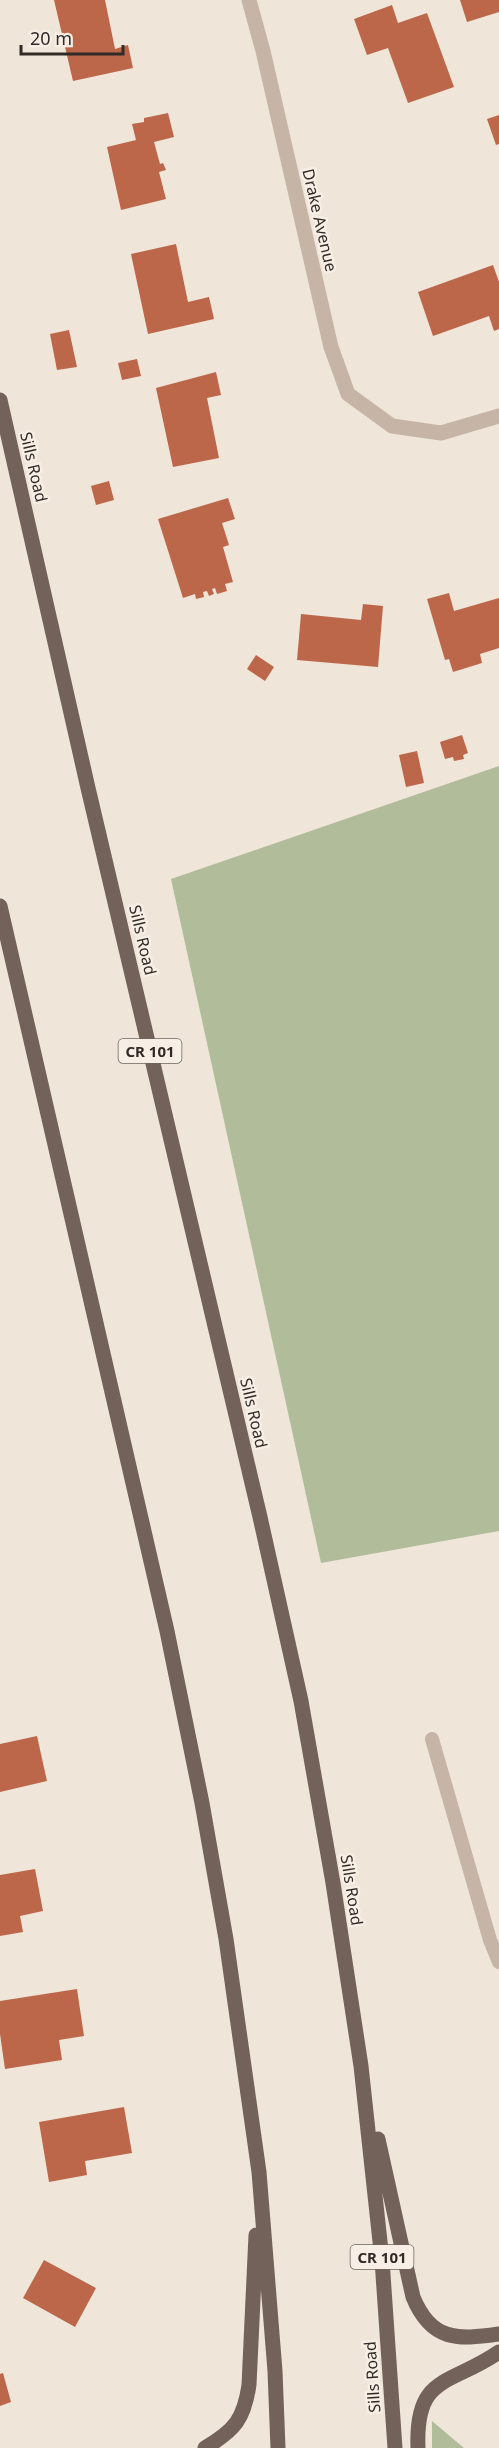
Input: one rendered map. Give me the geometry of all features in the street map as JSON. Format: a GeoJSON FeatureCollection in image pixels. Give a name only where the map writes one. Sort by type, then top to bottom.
{"type":"FeatureCollection","features":[{"type":"Feature","properties":{"kind":"main road","name":"Sills Road"},"geometry":{"type":"LineString","coordinates":[[1,406],[301,1701],[333,1883],[361,2066],[382,2260],[395,2448]]}},
{"type":"Feature","properties":{"kind":"main road"},"geometry":{"type":"LineString","coordinates":[[0,906],[170,1642],[202,1803],[226,1939],[259,2172],[275,2371],[278,2448]]}},
{"type":"Feature","properties":{"kind":"main road"},"geometry":{"type":"LineString","coordinates":[[361,2066],[413,2297],[420,2313],[431,2327],[445,2336],[482,2337],[499,2334]]}},
{"type":"Feature","properties":{"kind":"main road"},"geometry":{"type":"LineString","coordinates":[[205,2448],[225,2436],[240,2420],[246,2404],[249,2385],[259,2172]]}},
{"type":"Feature","properties":{"kind":"main road"},"geometry":{"type":"LineString","coordinates":[[418,2448],[417,2426],[421,2406],[427,2395],[441,2382],[486,2361],[499,2352]]}},
{"type":"Feature","properties":{"kind":"street","name":"Drake Avenue"},"geometry":{"type":"LineString","coordinates":[[249,0],[263,51],[331,347],[348,394],[392,426],[441,433],[499,416]]}},
{"type":"Feature","properties":{"kind":"lane"},"geometry":{"type":"LineString","coordinates":[[432,1738],[490,1940],[499,1962]]}},
{"type":"Feature","properties":{"kind":"green space"},"geometry":{"type":"Polygon","coordinates":[[[499,766],[499,1531],[321,1563],[171,879],[499,766]]]}},
{"type":"Feature","properties":{"kind":"green space"},"geometry":{"type":"Polygon","coordinates":[[[432,2421],[464,2448],[432,2448],[432,2421]]]}},
{"type":"Feature","properties":{"kind":"building"},"geometry":{"type":"Polygon","coordinates":[[[54,0],[105,0],[115,49],[128,45],[133,68],[73,81],[54,0]]]}},
{"type":"Feature","properties":{"kind":"building"},"geometry":{"type":"Polygon","coordinates":[[[460,0],[499,0],[499,12],[467,22],[460,0]]]}},
{"type":"Feature","properties":{"kind":"building"},"geometry":{"type":"Polygon","coordinates":[[[392,5],[398,23],[427,13],[454,87],[408,103],[388,48],[367,55],[354,19],[392,5]]]}},
{"type":"Feature","properties":{"kind":"building"},"geometry":{"type":"Polygon","coordinates":[[[168,113],[174,137],[154,142],[160,164],[163,163],[166,170],[159,172],[166,199],[121,210],[107,147],[136,140],[132,124],[144,122],[144,118],[168,113]]]}},
{"type":"Feature","properties":{"kind":"building"},"geometry":{"type":"Polygon","coordinates":[[[499,115],[499,144],[496,145],[487,119],[499,115]]]}},
{"type":"Feature","properties":{"kind":"building"},"geometry":{"type":"Polygon","coordinates":[[[176,244],[188,302],[209,297],[214,319],[148,334],[131,254],[176,244]]]}},
{"type":"Feature","properties":{"kind":"building"},"geometry":{"type":"Polygon","coordinates":[[[493,265],[499,282],[499,329],[494,331],[489,316],[433,336],[418,292],[493,265]]]}},
{"type":"Feature","properties":{"kind":"building"},"geometry":{"type":"Polygon","coordinates":[[[69,330],[77,367],[57,370],[50,334],[69,330]]]}},
{"type":"Feature","properties":{"kind":"building"},"geometry":{"type":"Polygon","coordinates":[[[137,359],[141,376],[122,380],[118,363],[137,359]]]}},
{"type":"Feature","properties":{"kind":"building"},"geometry":{"type":"Polygon","coordinates":[[[216,372],[221,395],[207,398],[219,458],[173,467],[156,388],[216,372]]]}},
{"type":"Feature","properties":{"kind":"building"},"geometry":{"type":"Polygon","coordinates":[[[109,481],[114,500],[96,505],[91,486],[109,481]]]}},
{"type":"Feature","properties":{"kind":"building"},"geometry":{"type":"Polygon","coordinates":[[[228,498],[235,519],[222,523],[229,545],[223,547],[233,582],[225,584],[227,591],[217,594],[215,588],[212,589],[214,594],[209,596],[207,591],[203,592],[204,597],[196,599],[195,594],[183,598],[158,519],[228,498]]]}},
{"type":"Feature","properties":{"kind":"building"},"geometry":{"type":"Polygon","coordinates":[[[449,593],[454,611],[499,598],[499,648],[480,654],[482,663],[453,672],[449,659],[445,660],[427,599],[449,593]]]}},
{"type":"Feature","properties":{"kind":"building"},"geometry":{"type":"Polygon","coordinates":[[[363,604],[383,606],[378,667],[297,660],[301,614],[361,620],[363,604]]]}},
{"type":"Feature","properties":{"kind":"building"},"geometry":{"type":"Polygon","coordinates":[[[256,655],[274,667],[265,681],[247,669],[256,655]]]}},
{"type":"Feature","properties":{"kind":"building"},"geometry":{"type":"Polygon","coordinates":[[[462,735],[468,753],[463,755],[464,759],[454,761],[453,757],[445,759],[440,742],[462,735]]]}},
{"type":"Feature","properties":{"kind":"building"},"geometry":{"type":"Polygon","coordinates":[[[417,751],[424,783],[406,787],[399,755],[417,751]]]}},
{"type":"Feature","properties":{"kind":"building"},"geometry":{"type":"Polygon","coordinates":[[[37,1736],[47,1781],[0,1792],[0,1744],[37,1736]]]}},
{"type":"Feature","properties":{"kind":"building"},"geometry":{"type":"Polygon","coordinates":[[[35,1869],[43,1911],[20,1916],[23,1932],[0,1936],[0,1875],[35,1869]]]}},
{"type":"Feature","properties":{"kind":"building"},"geometry":{"type":"Polygon","coordinates":[[[77,1989],[84,2036],[59,2040],[62,2060],[5,2069],[0,2034],[0,2001],[77,1989]]]}},
{"type":"Feature","properties":{"kind":"building"},"geometry":{"type":"Polygon","coordinates":[[[124,2107],[132,2153],[85,2161],[87,2175],[49,2182],[39,2122],[124,2107]]]}},
{"type":"Feature","properties":{"kind":"building"},"geometry":{"type":"Polygon","coordinates":[[[44,2260],[96,2288],[75,2327],[23,2298],[44,2260]]]}},
{"type":"Feature","properties":{"kind":"building"},"geometry":{"type":"Polygon","coordinates":[[[3,2373],[11,2402],[0,2406],[0,2374],[3,2373]]]}}]}
